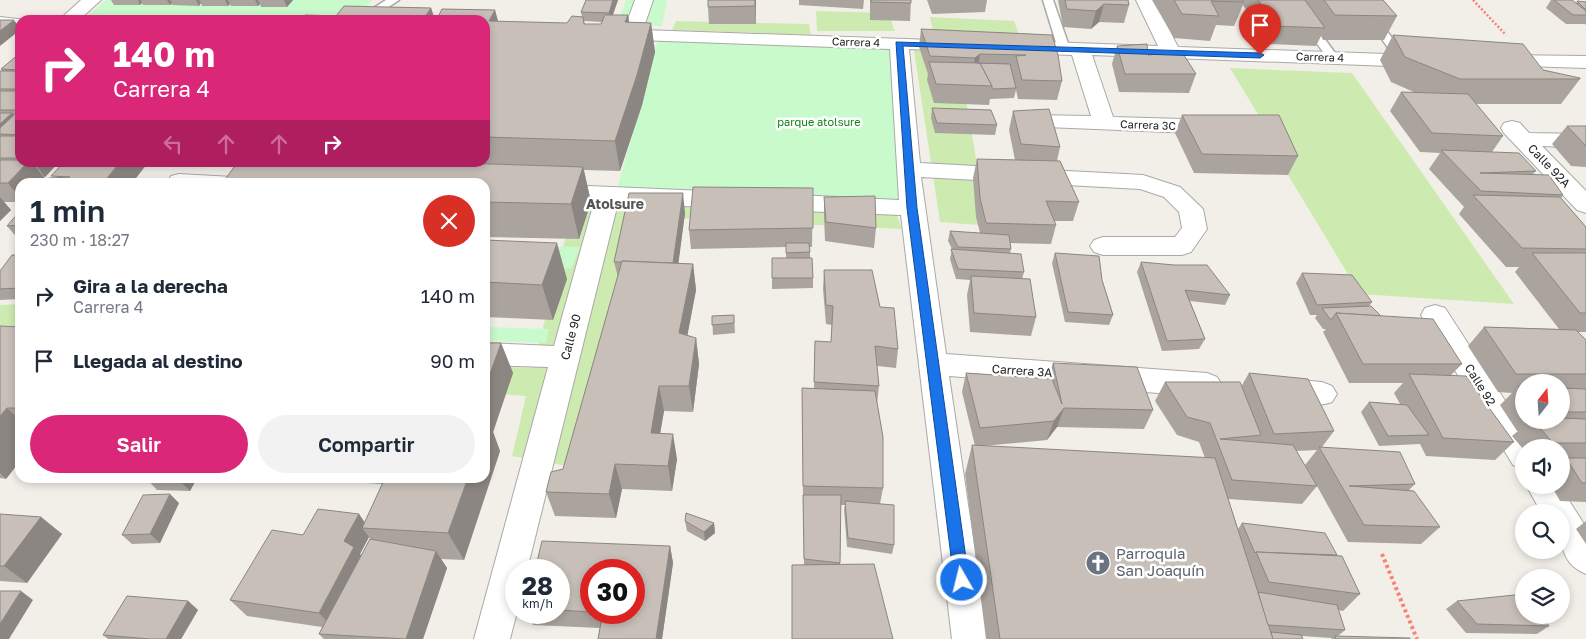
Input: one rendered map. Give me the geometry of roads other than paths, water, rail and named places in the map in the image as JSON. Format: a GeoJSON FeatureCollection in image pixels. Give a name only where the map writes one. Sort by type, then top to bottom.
{"type":"FeatureCollection","features":[{"type":"Feature","properties":{"kind":"street"},"geometry":{"type":"LineString","coordinates":[[74,15],[92,0]]}},
{"type":"Feature","properties":{"kind":"street"},"geometry":{"type":"LineString","coordinates":[[632,35],[644,0]]}},
{"type":"Feature","properties":{"kind":"street"},"geometry":{"type":"LineString","coordinates":[[1145,0],[1171,53]]}},
{"type":"Feature","properties":{"kind":"street"},"geometry":{"type":"LineString","coordinates":[[0,23],[15,24]]}},
{"type":"Feature","properties":{"kind":"street","name":"Carrera 4"},"geometry":{"type":"LineString","coordinates":[[593,34],[974,46]]}},
{"type":"Feature","properties":{"kind":"street"},"geometry":{"type":"LineString","coordinates":[[899,43],[912,208],[970,639]]}},
{"type":"Feature","properties":{"kind":"street","name":"Carrera 4"},"geometry":{"type":"LineString","coordinates":[[1002,46],[1432,61]]}},
{"type":"Feature","properties":{"kind":"street"},"geometry":{"type":"LineString","coordinates":[[1072,49],[1104,123]]}},
{"type":"Feature","properties":{"kind":"street"},"geometry":{"type":"LineString","coordinates":[[1481,61],[1586,62]]}},
{"type":"Feature","properties":{"kind":"street","name":"Carrera 3C"},"geometry":{"type":"LineString","coordinates":[[1030,121],[1238,127]]}},
{"type":"Feature","properties":{"kind":"street","name":"Calle 92A"},"geometry":{"type":"LineString","coordinates":[[1586,141],[1518,134],[1586,205]]}},
{"type":"Feature","properties":{"kind":"street"},"geometry":{"type":"LineString","coordinates":[[182,178],[192,167]]}},
{"type":"Feature","properties":{"kind":"street"},"geometry":{"type":"LineString","coordinates":[[908,169],[1143,182],[1172,192],[1191,209],[1195,229],[1182,246],[1103,246]]}},
{"type":"Feature","properties":{"kind":"street"},"geometry":{"type":"LineString","coordinates":[[570,193],[912,208]]}},
{"type":"Feature","properties":{"kind":"street","name":"Calle 90"},"geometry":{"type":"LineString","coordinates":[[492,639],[608,194]]}},
{"type":"Feature","properties":{"kind":"street","name":"Calle 92"},"geometry":{"type":"LineString","coordinates":[[1435,315],[1515,442]]}},
{"type":"Feature","properties":{"kind":"street"},"geometry":{"type":"LineString","coordinates":[[490,354],[565,357]]}},
{"type":"Feature","properties":{"kind":"street","name":"Carrera 3A"},"geometry":{"type":"LineString","coordinates":[[932,364],[1322,394]]}},
{"type":"Feature","properties":{"kind":"street"},"geometry":{"type":"LineString","coordinates":[[1570,532],[1586,558]]}},
{"type":"Feature","properties":{"kind":"lane"},"geometry":{"type":"LineString","coordinates":[[369,15],[394,0]]}},
{"type":"Feature","properties":{"kind":"lane"},"geometry":{"type":"LineString","coordinates":[[1048,0],[1072,49]]}},
{"type":"Feature","properties":{"kind":"lane"},"geometry":{"type":"LineString","coordinates":[[1291,0],[1332,57]]}},
{"type":"Feature","properties":{"kind":"lane"},"geometry":{"type":"LineString","coordinates":[[1360,0],[1402,61]]}},
{"type":"Feature","properties":{"kind":"place","name":"Parroquia San Joaquín"},"geometry":{"type":"Point","coordinates":[1098,563]}},
{"type":"Feature","properties":{"kind":"district","name":"Atolsure"},"geometry":{"type":"Point","coordinates":[615,204]}},
{"type":"Feature","properties":{"kind":"park label","name":"parque atolsure"},"geometry":{"type":"Point","coordinates":[819,122]}}]}
